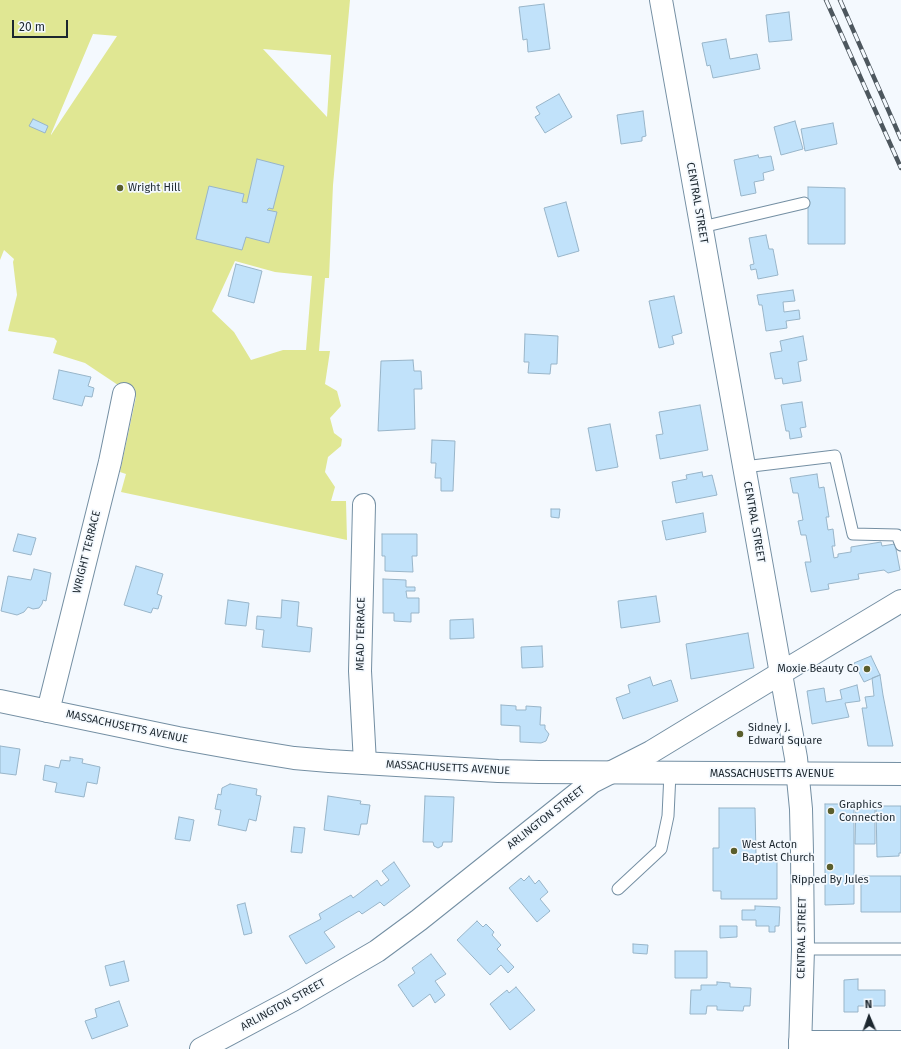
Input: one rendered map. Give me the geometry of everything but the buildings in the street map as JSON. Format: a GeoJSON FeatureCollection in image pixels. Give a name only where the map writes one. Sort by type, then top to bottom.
{"type":"FeatureCollection","features":[{"type":"Feature","properties":{"kind":"street","name":"CENTRAL STREET"},"geometry":{"type":"LineString","coordinates":[[661,0],[798,774],[802,852],[800,1046]]}},
{"type":"Feature","properties":{"kind":"street","name":"WRIGHT TERRACE"},"geometry":{"type":"LineString","coordinates":[[48,711],[110,462],[124,394]]}},
{"type":"Feature","properties":{"kind":"street","name":"MEAD TERRACE"},"geometry":{"type":"LineString","coordinates":[[364,505],[360,671],[365,763]]}},
{"type":"Feature","properties":{"kind":"street","name":"ARLINGTON STREET"},"geometry":{"type":"LineString","coordinates":[[202,1049],[293,1000],[377,951],[419,920],[592,782],[651,752],[901,601]]}},
{"type":"Feature","properties":{"kind":"street","name":"MASSACHUSETTS AVENUE"},"geometry":{"type":"LineString","coordinates":[[0,701],[171,736],[264,753],[316,760],[498,771],[901,774]]}},
{"type":"Feature","properties":{"kind":"street"},"geometry":{"type":"LineString","coordinates":[[800,1046],[901,1042]]}},
{"type":"Feature","properties":{"kind":"lane"},"geometry":{"type":"LineString","coordinates":[[702,227],[804,203]]}},
{"type":"Feature","properties":{"kind":"lane"},"geometry":{"type":"LineString","coordinates":[[744,467],[835,456],[853,534],[897,535],[901,545]]}},
{"type":"Feature","properties":{"kind":"lane"},"geometry":{"type":"LineString","coordinates":[[618,889],[661,849],[668,816],[670,773]]}},
{"type":"Feature","properties":{"kind":"lane"},"geometry":{"type":"LineString","coordinates":[[802,949],[901,949]]}},
{"type":"Feature","properties":{"kind":"green space"},"geometry":{"type":"Polygon","coordinates":[[[0,0],[350,0],[333,185],[329,278],[325,278],[319,351],[330,351],[325,384],[337,391],[341,406],[330,418],[334,433],[342,439],[341,446],[328,457],[325,472],[335,487],[331,501],[346,501],[347,540],[121,492],[126,474],[120,472],[136,397],[85,363],[53,353],[57,341],[54,338],[8,331],[17,295],[13,262],[14,259],[4,250],[0,260],[0,0]],[[93,34],[51,135],[117,36],[93,34]],[[263,49],[327,117],[331,55],[263,49]],[[235,261],[212,311],[234,332],[251,360],[283,350],[306,350],[312,276],[275,272],[235,261]]]}},
{"type":"Feature","properties":{"kind":"railway"},"geometry":{"type":"LineString","coordinates":[[826,0],[901,168]]}},
{"type":"Feature","properties":{"kind":"railway"},"geometry":{"type":"LineString","coordinates":[[840,0],[901,139]]}},
{"type":"Feature","properties":{"kind":"place","name":"Wright Hill"},"geometry":{"type":"Point","coordinates":[120,188]}},
{"type":"Feature","properties":{"kind":"place","name":"Moxie Beauty Co"},"geometry":{"type":"Point","coordinates":[867,669]}},
{"type":"Feature","properties":{"kind":"place","name":"Sidney J. Edward Square"},"geometry":{"type":"Point","coordinates":[740,734]}},
{"type":"Feature","properties":{"kind":"place","name":"Graphics Connection"},"geometry":{"type":"Point","coordinates":[831,811]}},
{"type":"Feature","properties":{"kind":"place","name":"West Acton Baptist Church"},"geometry":{"type":"Point","coordinates":[734,851]}},
{"type":"Feature","properties":{"kind":"place","name":"Ripped By Jules"},"geometry":{"type":"Point","coordinates":[830,867]}}]}
